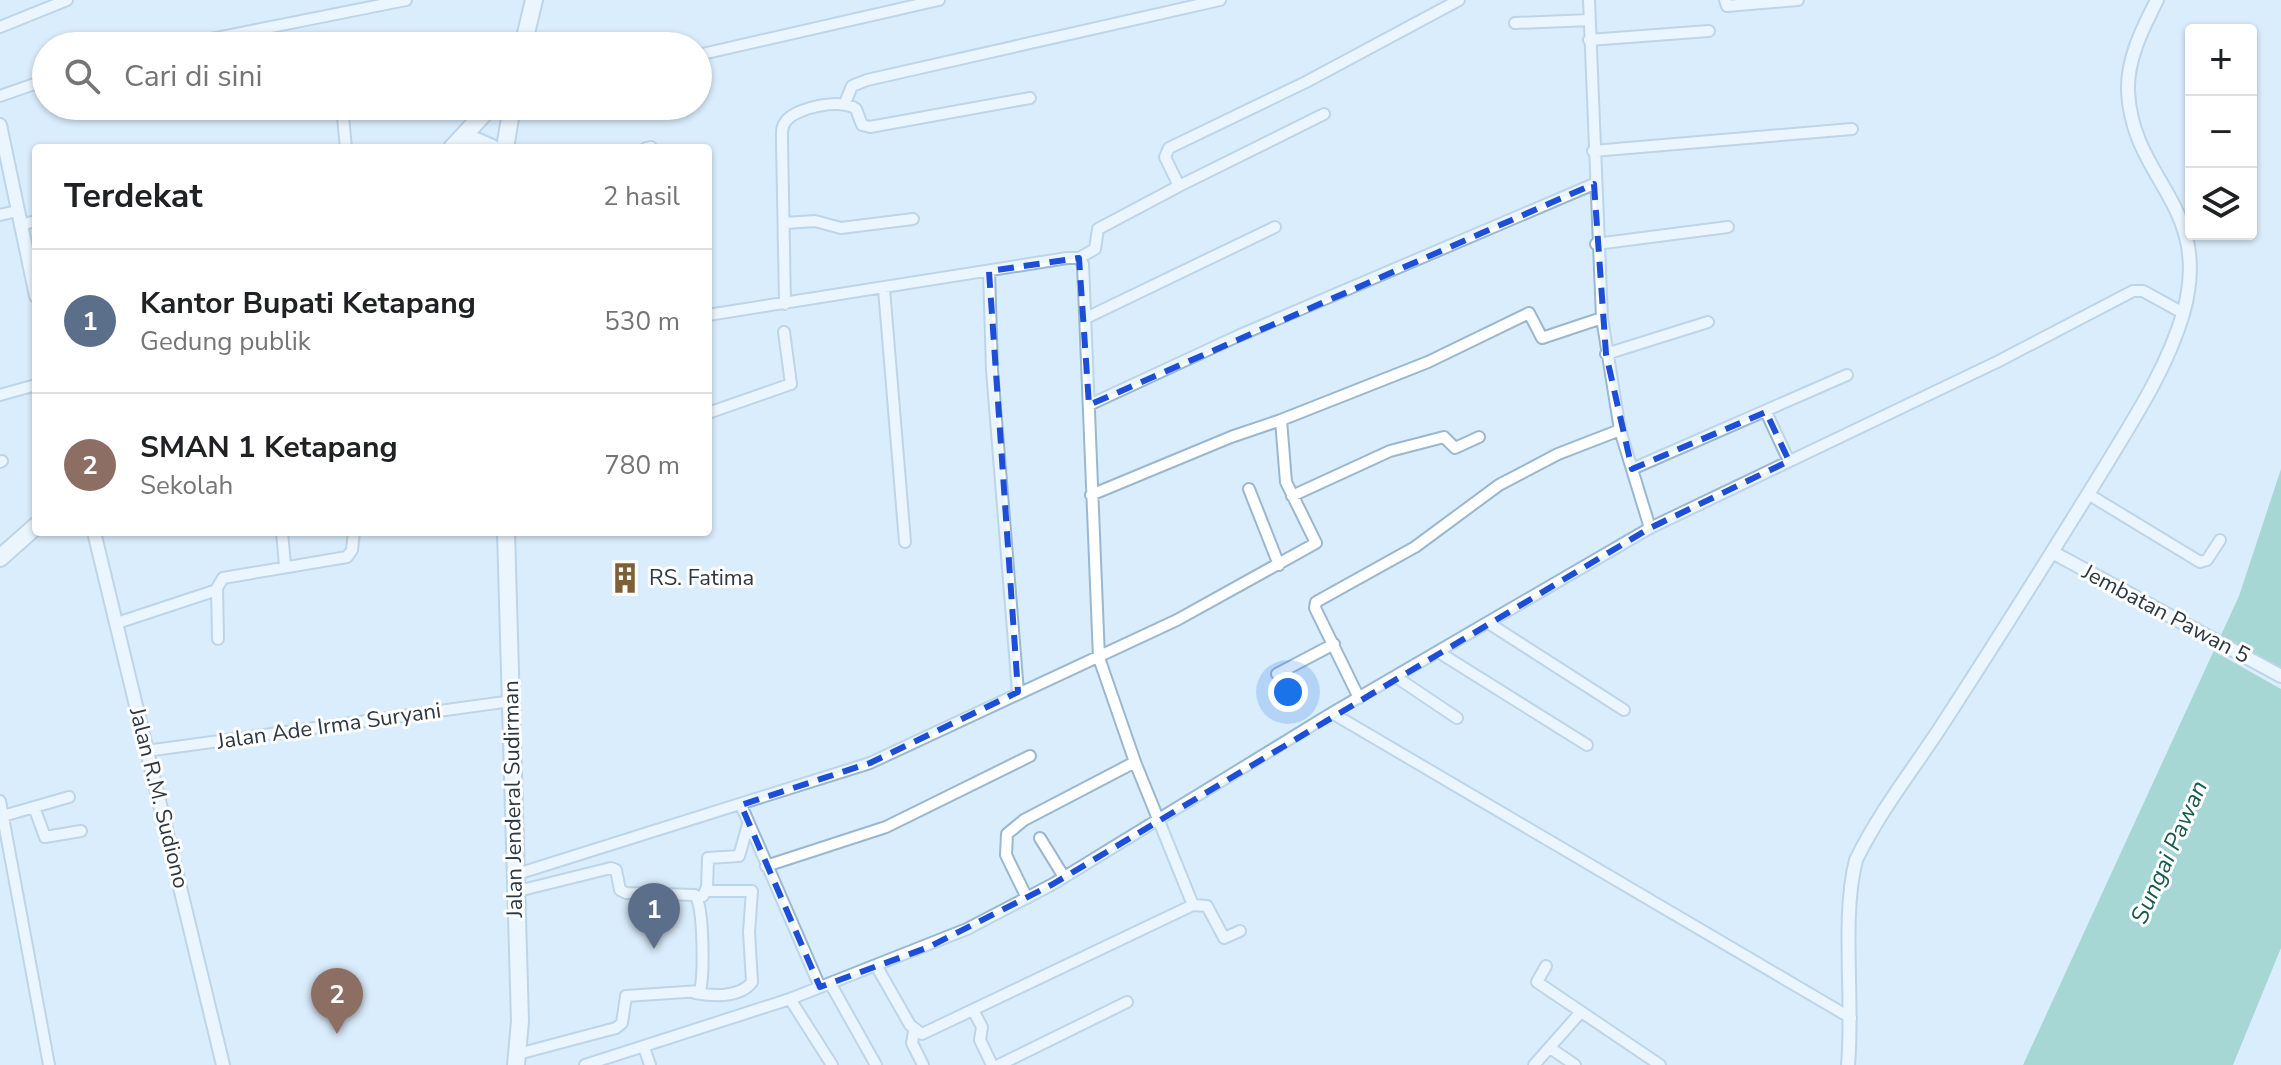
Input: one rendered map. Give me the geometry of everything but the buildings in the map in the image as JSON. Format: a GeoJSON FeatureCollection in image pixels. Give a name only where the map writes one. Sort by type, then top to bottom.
{"type":"FeatureCollection","features":[{"type":"Feature","properties":{"kind":"main road"},"geometry":{"type":"LineString","coordinates":[[526,32],[534,0]]}},
{"type":"Feature","properties":{"kind":"main road"},"geometry":{"type":"LineString","coordinates":[[456,144],[478,120]]}},
{"type":"Feature","properties":{"kind":"main road"},"geometry":{"type":"LineString","coordinates":[[506,144],[510,120]]}},
{"type":"Feature","properties":{"kind":"main road"},"geometry":{"type":"LineString","coordinates":[[463,144],[476,141],[483,144]]}},
{"type":"Feature","properties":{"kind":"main road"},"geometry":{"type":"LineString","coordinates":[[0,558],[32,530]]}},
{"type":"Feature","properties":{"kind":"main road","name":"Jalan Jenderal Sudirman"},"geometry":{"type":"LineString","coordinates":[[506,536],[512,701],[513,883],[520,1021],[517,1060]]}},
{"type":"Feature","properties":{"kind":"street"},"geometry":{"type":"LineString","coordinates":[[0,27],[67,0]]}},
{"type":"Feature","properties":{"kind":"street"},"geometry":{"type":"LineString","coordinates":[[246,32],[406,0]]}},
{"type":"Feature","properties":{"kind":"street"},"geometry":{"type":"LineString","coordinates":[[712,52],[939,0]]}},
{"type":"Feature","properties":{"kind":"street"},"geometry":{"type":"LineString","coordinates":[[845,103],[852,86],[867,80],[1186,4],[1220,0]]}},
{"type":"Feature","properties":{"kind":"street"},"geometry":{"type":"LineString","coordinates":[[1179,186],[1165,157],[1169,148],[1306,82],[1459,0]]}},
{"type":"Feature","properties":{"kind":"street"},"geometry":{"type":"LineString","coordinates":[[1589,0],[1596,244],[1606,354],[1620,430],[1650,528]]}},
{"type":"Feature","properties":{"kind":"street"},"geometry":{"type":"LineString","coordinates":[[1725,0],[1727,6],[1798,0]]}},
{"type":"Feature","properties":{"kind":"street"},"geometry":{"type":"LineString","coordinates":[[1848,1065],[1851,885],[1856,860],[2088,494],[2149,390],[2183,313],[2192,273],[2190,245],[2182,219],[2139,135],[2128,94],[2134,52],[2157,0]]}},
{"type":"Feature","properties":{"kind":"street"},"geometry":{"type":"LineString","coordinates":[[1515,23],[1590,20]]}},
{"type":"Feature","properties":{"kind":"street"},"geometry":{"type":"LineString","coordinates":[[1589,40],[1709,31]]}},
{"type":"Feature","properties":{"kind":"street"},"geometry":{"type":"LineString","coordinates":[[0,96],[32,85]]}},
{"type":"Feature","properties":{"kind":"street"},"geometry":{"type":"LineString","coordinates":[[785,304],[782,141],[785,123],[799,112],[845,103],[854,107],[860,122],[866,127],[1030,98]]}},
{"type":"Feature","properties":{"kind":"street"},"geometry":{"type":"LineString","coordinates":[[712,314],[1079,258],[1095,249],[1098,229],[1324,114]]}},
{"type":"Feature","properties":{"kind":"street"},"geometry":{"type":"LineString","coordinates":[[345,120],[350,144]]}},
{"type":"Feature","properties":{"kind":"street"},"geometry":{"type":"LineString","coordinates":[[0,125],[32,278]]}},
{"type":"Feature","properties":{"kind":"street"},"geometry":{"type":"LineString","coordinates":[[1593,151],[1852,129]]}},
{"type":"Feature","properties":{"kind":"street"},"geometry":{"type":"LineString","coordinates":[[1089,405],[1240,335],[1594,184]]}},
{"type":"Feature","properties":{"kind":"street"},"geometry":{"type":"LineString","coordinates":[[0,215],[17,211]]}},
{"type":"Feature","properties":{"kind":"street"},"geometry":{"type":"LineString","coordinates":[[785,223],[815,221],[841,228],[913,219]]}},
{"type":"Feature","properties":{"kind":"street"},"geometry":{"type":"LineString","coordinates":[[20,225],[32,222]]}},
{"type":"Feature","properties":{"kind":"street"},"geometry":{"type":"LineString","coordinates":[[1086,318],[1275,227]]}},
{"type":"Feature","properties":{"kind":"street"},"geometry":{"type":"LineString","coordinates":[[1596,244],[1728,227]]}},
{"type":"Feature","properties":{"kind":"street"},"geometry":{"type":"LineString","coordinates":[[1079,258],[1084,269],[1099,658],[1135,762],[1193,905]]}},
{"type":"Feature","properties":{"kind":"street"},"geometry":{"type":"LineString","coordinates":[[989,271],[992,370],[1018,692]]}},
{"type":"Feature","properties":{"kind":"street"},"geometry":{"type":"LineString","coordinates":[[884,289],[905,542]]}},
{"type":"Feature","properties":{"kind":"street"},"geometry":{"type":"LineString","coordinates":[[585,1065],[790,999],[942,941],[1064,877],[1332,713],[1490,624],[1650,528],[1999,361],[2135,290],[2147,292],[2183,313]]}},
{"type":"Feature","properties":{"kind":"street"},"geometry":{"type":"LineString","coordinates":[[1091,495],[1245,431],[1281,420],[1428,362],[1529,313],[1542,338],[1602,318]]}},
{"type":"Feature","properties":{"kind":"street"},"geometry":{"type":"LineString","coordinates":[[1606,354],[1708,322]]}},
{"type":"Feature","properties":{"kind":"street"},"geometry":{"type":"LineString","coordinates":[[712,412],[791,384],[784,332]]}},
{"type":"Feature","properties":{"kind":"street"},"geometry":{"type":"LineString","coordinates":[[1632,469],[1847,375]]}},
{"type":"Feature","properties":{"kind":"street"},"geometry":{"type":"LineString","coordinates":[[0,395],[32,386]]}},
{"type":"Feature","properties":{"kind":"street"},"geometry":{"type":"LineString","coordinates":[[1766,412],[1789,461]]}},
{"type":"Feature","properties":{"kind":"street"},"geometry":{"type":"LineString","coordinates":[[513,883],[870,763],[1018,692],[1099,658],[1316,543],[1292,496],[1283,469],[1281,420]]}},
{"type":"Feature","properties":{"kind":"street"},"geometry":{"type":"LineString","coordinates":[[1359,698],[1315,608],[1316,602],[1415,547],[1492,489],[1558,454],[1620,430]]}},
{"type":"Feature","properties":{"kind":"street"},"geometry":{"type":"LineString","coordinates":[[1292,496],[1399,448],[1444,437],[1456,448],[1479,437]]}},
{"type":"Feature","properties":{"kind":"street"},"geometry":{"type":"LineString","coordinates":[[1249,489],[1279,565]]}},
{"type":"Feature","properties":{"kind":"street"},"geometry":{"type":"LineString","coordinates":[[2088,494],[2200,562],[2207,560],[2220,540]]}},
{"type":"Feature","properties":{"kind":"street","name":"Jalan R.M. Sudiono"},"geometry":{"type":"LineString","coordinates":[[95,536],[223,1065]]}},
{"type":"Feature","properties":{"kind":"street"},"geometry":{"type":"LineString","coordinates":[[282,536],[285,566]]}},
{"type":"Feature","properties":{"kind":"street"},"geometry":{"type":"LineString","coordinates":[[218,639],[217,590],[220,580],[228,576],[347,557],[352,550],[354,536]]}},
{"type":"Feature","properties":{"kind":"street","name":"Jembatan Pawan 5"},"geometry":{"type":"LineString","coordinates":[[2052,552],[2281,676]]}},
{"type":"Feature","properties":{"kind":"street"},"geometry":{"type":"LineString","coordinates":[[117,623],[217,590]]}},
{"type":"Feature","properties":{"kind":"street"},"geometry":{"type":"LineString","coordinates":[[1490,624],[1624,710]]}},
{"type":"Feature","properties":{"kind":"street"},"geometry":{"type":"LineString","coordinates":[[1277,674],[1334,644]]}},
{"type":"Feature","properties":{"kind":"street"},"geometry":{"type":"LineString","coordinates":[[1440,653],[1587,745]]}},
{"type":"Feature","properties":{"kind":"street"},"geometry":{"type":"LineString","coordinates":[[1396,677],[1457,718]]}},
{"type":"Feature","properties":{"kind":"street","name":"Jalan Ade Irma Suryani"},"geometry":{"type":"LineString","coordinates":[[146,751],[512,701]]}},
{"type":"Feature","properties":{"kind":"street"},"geometry":{"type":"LineString","coordinates":[[1332,713],[1851,1018]]}},
{"type":"Feature","properties":{"kind":"street"},"geometry":{"type":"LineString","coordinates":[[766,866],[886,827],[1030,756]]}},
{"type":"Feature","properties":{"kind":"street"},"geometry":{"type":"LineString","coordinates":[[1027,898],[1006,855],[1007,834],[1024,820],[1135,762]]}},
{"type":"Feature","properties":{"kind":"street"},"geometry":{"type":"LineString","coordinates":[[3,816],[69,797]]}},
{"type":"Feature","properties":{"kind":"street"},"geometry":{"type":"LineString","coordinates":[[0,801],[49,1065]]}},
{"type":"Feature","properties":{"kind":"street"},"geometry":{"type":"LineString","coordinates":[[741,805],[766,866],[825,985],[876,1065]]}},
{"type":"Feature","properties":{"kind":"street"},"geometry":{"type":"LineString","coordinates":[[34,807],[45,837],[81,831]]}},
{"type":"Feature","properties":{"kind":"street"},"geometry":{"type":"LineString","coordinates":[[695,993],[701,986],[700,901],[706,891],[708,858],[739,856],[748,823]]}},
{"type":"Feature","properties":{"kind":"street"},"geometry":{"type":"LineString","coordinates":[[1040,838],[1064,877]]}},
{"type":"Feature","properties":{"kind":"street"},"geometry":{"type":"LineString","coordinates":[[513,883],[611,868],[616,870],[620,890],[626,893],[691,893],[700,901]]}},
{"type":"Feature","properties":{"kind":"street"},"geometry":{"type":"LineString","coordinates":[[517,1060],[616,1028],[622,1023],[626,996],[727,994],[748,987],[752,982],[749,932],[752,891],[706,891]]}},
{"type":"Feature","properties":{"kind":"street"},"geometry":{"type":"LineString","coordinates":[[914,1031],[925,1033],[1193,905],[1207,906],[1224,938],[1240,931]]}},
{"type":"Feature","properties":{"kind":"street"},"geometry":{"type":"LineString","coordinates":[[1546,966],[1536,982],[1660,1065]]}},
{"type":"Feature","properties":{"kind":"street"},"geometry":{"type":"LineString","coordinates":[[877,967],[914,1031],[912,1043],[923,1065]]}},
{"type":"Feature","properties":{"kind":"street"},"geometry":{"type":"LineString","coordinates":[[790,999],[832,1065]]}},
{"type":"Feature","properties":{"kind":"street"},"geometry":{"type":"LineString","coordinates":[[999,1065],[1127,1002]]}},
{"type":"Feature","properties":{"kind":"street"},"geometry":{"type":"LineString","coordinates":[[973,1010],[982,1027],[980,1040],[992,1065]]}},
{"type":"Feature","properties":{"kind":"street"},"geometry":{"type":"LineString","coordinates":[[1534,1065],[1580,1013]]}},
{"type":"Feature","properties":{"kind":"street"},"geometry":{"type":"LineString","coordinates":[[644,1047],[650,1065]]}},
{"type":"Feature","properties":{"kind":"street"},"geometry":{"type":"LineString","coordinates":[[1550,1048],[1575,1065]]}},
{"type":"Feature","properties":{"kind":"highlighted area"},"geometry":{"type":"Polygon","coordinates":[[[1594,184],[1606,354],[1632,469],[1766,412],[1789,461],[1650,528],[1053,884],[929,947],[820,987],[741,805],[870,763],[1018,692],[989,271],[1079,258],[1089,405],[1594,184]]]}},
{"type":"Feature","properties":{"kind":"water","name":"Sungai Pawan"},"geometry":{"type":"Polygon","coordinates":[[[2281,469],[2281,948],[2233,1065],[2023,1065],[2239,596],[2281,469]]]}},
{"type":"Feature","properties":{"kind":"pier"},"geometry":{"type":"Polygon","coordinates":[[[2216,637],[2281,673],[2281,689],[2210,649],[2216,637]]]}},
{"type":"Feature","properties":{"kind":"place","name":"RS. Fatima"},"geometry":{"type":"Point","coordinates":[625,578]}},
{"type":"Feature","properties":{"kind":"place","name":"Kantor Bupati Ketapang"},"geometry":{"type":"Point","coordinates":[654,949]}},
{"type":"Feature","properties":{"kind":"place","name":"SMAN 1 Ketapang"},"geometry":{"type":"Point","coordinates":[337,1034]}}]}
